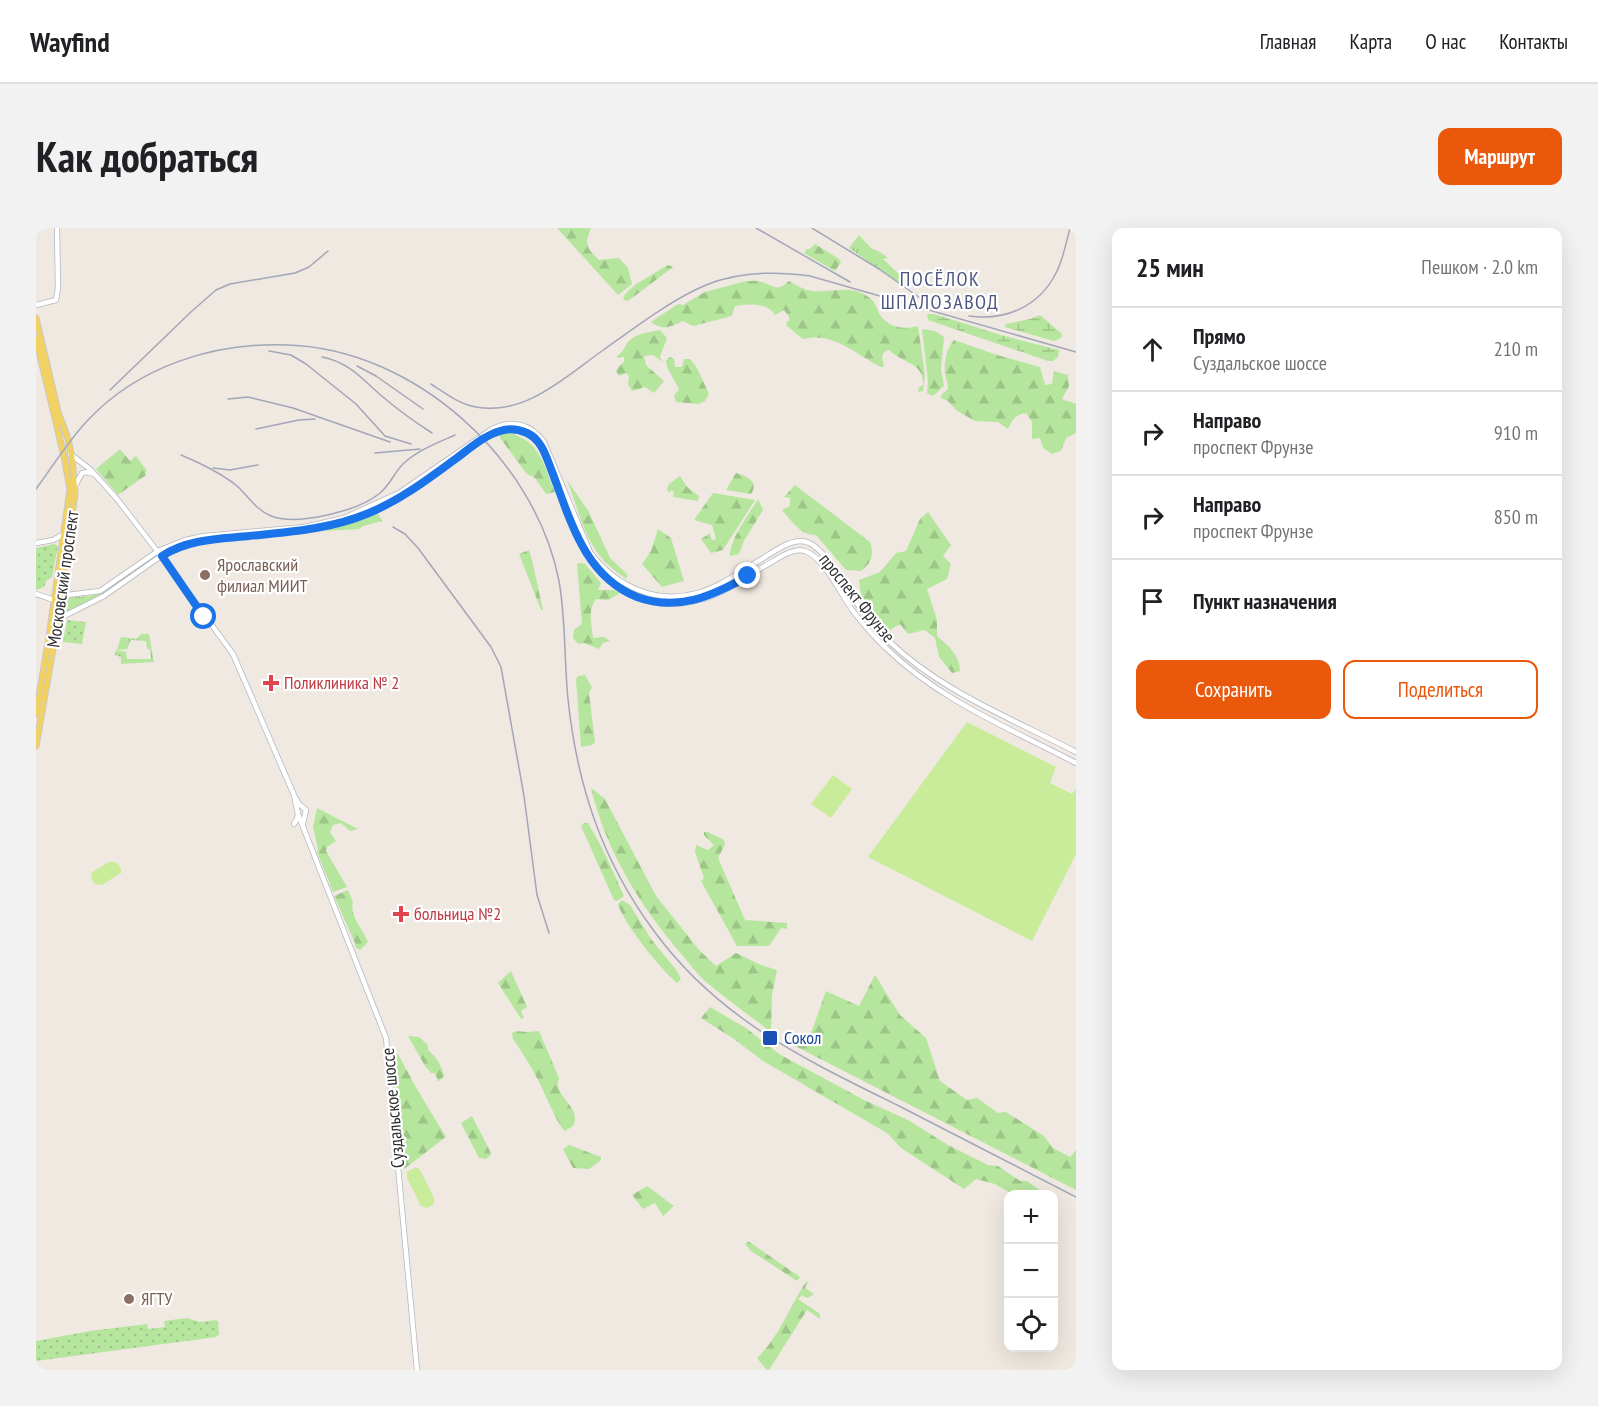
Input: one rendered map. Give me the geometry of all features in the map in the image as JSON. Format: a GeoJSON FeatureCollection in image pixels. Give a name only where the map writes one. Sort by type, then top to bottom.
{"type":"FeatureCollection","features":[{"type":"Feature","properties":{"kind":"main road"},"geometry":{"type":"LineString","coordinates":[[36,305],[56,300],[58,288],[57,228]]}},
{"type":"Feature","properties":{"kind":"main road","name":"Московский проспект"},"geometry":{"type":"LineString","coordinates":[[36,318],[58,420],[59,448],[73,483],[36,714]]}},
{"type":"Feature","properties":{"kind":"main road","name":"Московский проспект"},"geometry":{"type":"LineString","coordinates":[[36,339],[58,420],[70,453],[73,483],[60,615],[36,746]]}},
{"type":"Feature","properties":{"kind":"main road","name":"проспект Фрунзе"},"geometry":{"type":"LineString","coordinates":[[61,595],[92,594],[100,591],[160,554],[194,538],[304,527],[344,519],[399,493],[492,429],[508,424],[518,424],[532,429],[544,442],[590,552],[600,566],[626,585],[653,595],[698,593],[727,580],[789,543],[812,544],[823,554],[865,614],[889,641],[910,659],[932,676],[1076,752]]}},
{"type":"Feature","properties":{"kind":"main road","name":"проспект Фрунзе"},"geometry":{"type":"LineString","coordinates":[[60,615],[97,600],[160,554],[180,546],[194,542],[303,531],[354,519],[405,494],[486,437],[508,429],[520,430],[529,433],[544,450],[589,560],[599,572],[621,589],[653,602],[675,603],[703,599],[728,588],[784,555],[796,551],[806,552],[819,561],[852,610],[873,636],[903,665],[933,687],[961,703],[1076,762]]}},
{"type":"Feature","properties":{"kind":"main road","name":"Суздальское шоссе"},"geometry":{"type":"LineString","coordinates":[[70,453],[98,478],[160,554],[236,660],[294,795],[298,814],[386,1038],[417,1370]]}},
{"type":"Feature","properties":{"kind":"main road"},"geometry":{"type":"LineString","coordinates":[[73,483],[84,472],[91,473],[98,478]]}},
{"type":"Feature","properties":{"kind":"main road"},"geometry":{"type":"LineString","coordinates":[[36,543],[53,540],[64,534]]}},
{"type":"Feature","properties":{"kind":"main road"},"geometry":{"type":"LineString","coordinates":[[36,594],[54,600],[60,615]]}},
{"type":"Feature","properties":{"kind":"main road"},"geometry":{"type":"LineString","coordinates":[[54,600],[61,595]]}},
{"type":"Feature","properties":{"kind":"main road","name":"Суздальское шоссе"},"geometry":{"type":"LineString","coordinates":[[294,795],[304,807]]}},
{"type":"Feature","properties":{"kind":"main road"},"geometry":{"type":"LineString","coordinates":[[294,824],[299,808],[304,807],[307,811],[303,825]]}},
{"type":"Feature","properties":{"kind":"main road"},"geometry":{"type":"LineString","coordinates":[[298,814],[305,816]]}},
{"type":"Feature","properties":{"kind":"green space"},"geometry":{"type":"Polygon","coordinates":[[[557,228],[591,228],[587,242],[592,252],[599,260],[619,258],[628,268],[632,284],[618,295],[557,228]]]}},
{"type":"Feature","properties":{"kind":"green space"},"geometry":{"type":"Polygon","coordinates":[[[859,235],[871,248],[888,258],[883,259],[909,281],[905,287],[849,248],[859,235]]]}},
{"type":"Feature","properties":{"kind":"green space"},"geometry":{"type":"Polygon","coordinates":[[[815,244],[839,259],[841,262],[835,271],[804,253],[815,244]]]}},
{"type":"Feature","properties":{"kind":"green space"},"geometry":{"type":"Polygon","coordinates":[[[668,265],[673,267],[632,298],[627,301],[623,299],[636,284],[668,265]]]}},
{"type":"Feature","properties":{"kind":"green space"},"geometry":{"type":"Polygon","coordinates":[[[746,281],[758,281],[778,287],[789,281],[807,290],[860,292],[872,300],[880,315],[888,323],[903,328],[918,326],[925,375],[923,391],[918,392],[919,387],[923,385],[920,372],[912,364],[889,350],[884,352],[882,357],[884,367],[881,367],[835,341],[814,337],[803,339],[787,326],[786,322],[789,321],[789,317],[784,310],[775,315],[762,306],[746,305],[735,306],[732,316],[693,326],[683,321],[663,327],[651,322],[678,304],[683,305],[705,292],[746,281]]]}},
{"type":"Feature","properties":{"kind":"green space"},"geometry":{"type":"Polygon","coordinates":[[[927,314],[934,314],[1059,350],[1058,357],[1053,361],[1048,361],[928,320],[927,314]]]}},
{"type":"Feature","properties":{"kind":"green space"},"geometry":{"type":"Polygon","coordinates":[[[1040,315],[1062,334],[1061,338],[1054,341],[1005,327],[1006,324],[1040,315]]]}},
{"type":"Feature","properties":{"kind":"green space"},"geometry":{"type":"Polygon","coordinates":[[[922,329],[935,331],[944,337],[941,369],[944,386],[933,396],[927,393],[928,381],[922,329]]]}},
{"type":"Feature","properties":{"kind":"green space"},"geometry":{"type":"Polygon","coordinates":[[[660,330],[667,338],[660,357],[663,362],[653,355],[644,356],[646,365],[664,381],[654,393],[645,387],[632,391],[628,384],[629,376],[626,373],[619,376],[616,371],[624,362],[624,357],[617,358],[617,356],[636,336],[660,330]]]}},
{"type":"Feature","properties":{"kind":"green space"},"geometry":{"type":"Polygon","coordinates":[[[954,340],[1040,367],[1045,385],[1052,384],[1054,371],[1068,375],[1069,386],[1062,399],[1076,404],[1076,433],[1066,438],[1061,451],[1052,454],[1043,448],[1040,438],[1032,439],[1032,422],[1026,413],[1014,418],[1008,429],[998,422],[975,421],[941,398],[941,395],[948,389],[945,361],[954,340]]]}},
{"type":"Feature","properties":{"kind":"green space"},"geometry":{"type":"Polygon","coordinates":[[[670,357],[674,359],[675,367],[682,367],[684,359],[690,359],[697,368],[709,394],[705,401],[699,404],[676,402],[674,396],[679,389],[667,367],[666,360],[670,357]]]}},
{"type":"Feature","properties":{"kind":"green space"},"geometry":{"type":"Polygon","coordinates":[[[510,433],[521,437],[535,449],[544,464],[555,492],[546,494],[535,478],[527,474],[500,438],[499,434],[510,433]]]}},
{"type":"Feature","properties":{"kind":"green space"},"geometry":{"type":"Polygon","coordinates":[[[120,449],[130,461],[136,456],[147,471],[146,475],[118,495],[96,469],[120,449]]]}},
{"type":"Feature","properties":{"kind":"green space"},"geometry":{"type":"Polygon","coordinates":[[[736,473],[753,482],[751,494],[726,490],[736,473]]]}},
{"type":"Feature","properties":{"kind":"green space"},"geometry":{"type":"Polygon","coordinates":[[[680,476],[687,487],[699,496],[698,501],[673,497],[672,490],[669,493],[667,489],[669,484],[680,476]]]}},
{"type":"Feature","properties":{"kind":"green space"},"geometry":{"type":"Polygon","coordinates":[[[567,480],[589,512],[610,558],[627,574],[627,579],[613,569],[594,548],[582,523],[567,480]]]}},
{"type":"Feature","properties":{"kind":"green space"},"geometry":{"type":"Polygon","coordinates":[[[795,485],[870,542],[871,558],[868,565],[861,571],[846,570],[816,535],[801,530],[782,510],[790,506],[790,498],[784,497],[795,485]]]}},
{"type":"Feature","properties":{"kind":"green space"},"geometry":{"type":"Polygon","coordinates":[[[713,493],[755,500],[723,550],[711,553],[701,539],[710,533],[712,540],[716,539],[712,525],[694,520],[713,493]]]}},
{"type":"Feature","properties":{"kind":"green space"},"geometry":{"type":"Polygon","coordinates":[[[758,499],[763,510],[744,541],[739,554],[730,556],[736,535],[758,499]]]}},
{"type":"Feature","properties":{"kind":"green space"},"geometry":{"type":"Polygon","coordinates":[[[377,512],[382,521],[359,529],[291,533],[336,527],[377,512]]]}},
{"type":"Feature","properties":{"kind":"green space"},"geometry":{"type":"Polygon","coordinates":[[[928,512],[951,545],[943,556],[951,564],[947,579],[927,589],[937,620],[937,636],[958,660],[960,671],[952,673],[939,657],[935,638],[925,630],[908,634],[900,624],[887,632],[862,603],[859,580],[880,572],[896,553],[906,551],[920,519],[928,512]]]}},
{"type":"Feature","properties":{"kind":"green space"},"geometry":{"type":"Polygon","coordinates":[[[658,529],[671,538],[684,581],[662,587],[642,564],[651,551],[658,529]]]}},
{"type":"Feature","properties":{"kind":"green space"},"geometry":{"type":"Polygon","coordinates":[[[54,544],[58,546],[52,577],[47,580],[44,587],[36,590],[36,548],[54,544]]]}},
{"type":"Feature","properties":{"kind":"green space"},"geometry":{"type":"Polygon","coordinates":[[[529,550],[543,610],[541,610],[519,554],[529,550]]]}},
{"type":"Feature","properties":{"kind":"green space"},"geometry":{"type":"Polygon","coordinates":[[[154,557],[155,559],[103,595],[66,613],[62,610],[64,598],[102,593],[154,557]]]}},
{"type":"Feature","properties":{"kind":"green space"},"geometry":{"type":"Polygon","coordinates":[[[577,564],[585,564],[601,583],[598,590],[615,590],[620,593],[608,600],[596,599],[593,604],[591,618],[593,638],[604,637],[610,641],[603,643],[599,649],[584,643],[578,644],[573,638],[574,630],[582,624],[577,564]]]}},
{"type":"Feature","properties":{"kind":"green space"},"geometry":{"type":"Polygon","coordinates":[[[67,620],[86,622],[82,644],[63,642],[67,620]]]}},
{"type":"Feature","properties":{"kind":"green space"},"geometry":{"type":"Polygon","coordinates":[[[141,634],[149,634],[154,662],[121,664],[121,657],[115,655],[116,650],[126,652],[127,659],[151,659],[146,641],[131,640],[127,649],[117,650],[121,637],[136,639],[141,634]]]}},
{"type":"Feature","properties":{"kind":"green space"},"geometry":{"type":"Polygon","coordinates":[[[585,675],[592,687],[589,693],[595,742],[592,745],[581,747],[576,679],[578,676],[585,675]]]}},
{"type":"Feature","properties":{"kind":"green space"},"geometry":{"type":"Polygon","coordinates":[[[967,722],[1056,767],[1050,783],[1072,794],[1076,789],[1076,854],[1032,941],[868,857],[967,722]]]}},
{"type":"Feature","properties":{"kind":"green space"},"geometry":{"type":"Polygon","coordinates":[[[833,775],[852,789],[831,818],[811,804],[833,775]]]}},
{"type":"Feature","properties":{"kind":"green space"},"geometry":{"type":"Polygon","coordinates":[[[591,788],[605,799],[656,896],[700,951],[716,966],[736,953],[777,970],[772,995],[771,1032],[702,978],[653,919],[616,856],[591,788]]]}},
{"type":"Feature","properties":{"kind":"green space"},"geometry":{"type":"Polygon","coordinates":[[[317,808],[358,829],[350,831],[341,823],[333,825],[330,832],[336,841],[327,847],[326,851],[347,887],[333,892],[317,852],[313,827],[317,808]]]}},
{"type":"Feature","properties":{"kind":"green space"},"geometry":{"type":"Polygon","coordinates":[[[588,823],[598,841],[624,896],[617,901],[614,900],[581,826],[588,823]]]}},
{"type":"Feature","properties":{"kind":"green space"},"geometry":{"type":"Polygon","coordinates":[[[704,832],[724,840],[725,844],[718,858],[745,920],[787,923],[787,929],[781,928],[769,946],[737,946],[701,881],[704,878],[695,852],[696,845],[708,850],[714,845],[704,835],[704,832]]]}},
{"type":"Feature","properties":{"kind":"green space"},"geometry":{"type":"Polygon","coordinates":[[[109,862],[118,864],[121,873],[102,885],[95,884],[91,879],[92,872],[109,862]]]}},
{"type":"Feature","properties":{"kind":"green space"},"geometry":{"type":"Polygon","coordinates":[[[348,890],[353,902],[353,912],[368,942],[360,950],[355,947],[334,896],[348,890]]]}},
{"type":"Feature","properties":{"kind":"green space"},"geometry":{"type":"Polygon","coordinates":[[[622,900],[630,905],[651,939],[677,971],[681,979],[677,983],[634,933],[618,904],[622,900]]]}},
{"type":"Feature","properties":{"kind":"green space"},"geometry":{"type":"Polygon","coordinates":[[[511,971],[527,1007],[521,1011],[524,1018],[521,1019],[498,983],[511,971]]]}},
{"type":"Feature","properties":{"kind":"green space"},"geometry":{"type":"Polygon","coordinates":[[[875,975],[900,1015],[926,1038],[940,1081],[967,1100],[977,1098],[998,1113],[1006,1112],[1044,1136],[1053,1148],[1070,1157],[1076,1150],[1076,1190],[795,1046],[799,1040],[810,1036],[826,991],[859,1006],[875,975]]]}},
{"type":"Feature","properties":{"kind":"green space"},"geometry":{"type":"Polygon","coordinates":[[[710,1007],[746,1028],[779,1054],[864,1100],[908,1120],[948,1145],[988,1165],[998,1166],[1020,1181],[1027,1181],[1039,1190],[1005,1190],[995,1184],[976,1179],[964,1189],[901,1148],[887,1133],[763,1061],[701,1018],[710,1007]]]}},
{"type":"Feature","properties":{"kind":"green space"},"geometry":{"type":"Polygon","coordinates":[[[539,1031],[559,1078],[560,1091],[574,1113],[573,1126],[565,1131],[513,1039],[512,1033],[539,1031]]]}},
{"type":"Feature","properties":{"kind":"green space"},"geometry":{"type":"Polygon","coordinates":[[[408,1036],[419,1037],[428,1045],[428,1050],[436,1058],[443,1072],[444,1076],[438,1082],[435,1073],[431,1073],[425,1066],[408,1036]]]}},
{"type":"Feature","properties":{"kind":"green space"},"geometry":{"type":"Polygon","coordinates":[[[398,1054],[446,1137],[404,1169],[394,1056],[398,1054]]]}},
{"type":"Feature","properties":{"kind":"green space"},"geometry":{"type":"Polygon","coordinates":[[[472,1116],[490,1151],[491,1155],[486,1159],[479,1158],[461,1123],[472,1116]]]}},
{"type":"Feature","properties":{"kind":"green space"},"geometry":{"type":"Polygon","coordinates":[[[569,1145],[601,1157],[601,1160],[589,1169],[573,1168],[563,1149],[569,1145]]]}},
{"type":"Feature","properties":{"kind":"green space"},"geometry":{"type":"Polygon","coordinates":[[[416,1167],[420,1170],[434,1198],[434,1204],[427,1208],[421,1206],[407,1178],[407,1172],[416,1167]]]}},
{"type":"Feature","properties":{"kind":"green space"},"geometry":{"type":"Polygon","coordinates":[[[647,1186],[674,1206],[663,1216],[655,1203],[643,1209],[632,1195],[647,1186]]]}},
{"type":"Feature","properties":{"kind":"green space"},"geometry":{"type":"Polygon","coordinates":[[[748,1241],[800,1277],[797,1281],[751,1251],[745,1244],[748,1241]]]}},
{"type":"Feature","properties":{"kind":"green space"},"geometry":{"type":"Polygon","coordinates":[[[809,1281],[805,1288],[814,1294],[807,1298],[802,1295],[798,1299],[820,1314],[820,1319],[807,1310],[767,1370],[757,1358],[772,1340],[806,1282],[809,1281]]]}},
{"type":"Feature","properties":{"kind":"green space"},"geometry":{"type":"Polygon","coordinates":[[[187,1318],[200,1322],[218,1321],[219,1334],[216,1337],[36,1361],[36,1341],[147,1324],[148,1329],[165,1327],[164,1321],[187,1318]]]}},
{"type":"Feature","properties":{"kind":"railway"},"geometry":{"type":"LineString","coordinates":[[756,228],[850,282]]}},
{"type":"Feature","properties":{"kind":"railway"},"geometry":{"type":"LineString","coordinates":[[812,228],[879,269],[930,305]]}},
{"type":"Feature","properties":{"kind":"railway"},"geometry":{"type":"LineString","coordinates":[[969,316],[1008,314],[1020,309],[1040,295],[1049,285],[1058,268],[1070,228]]}},
{"type":"Feature","properties":{"kind":"railway"},"geometry":{"type":"LineString","coordinates":[[110,390],[216,290],[230,284],[295,273],[309,267],[328,251]]}},
{"type":"Feature","properties":{"kind":"railway"},"geometry":{"type":"LineString","coordinates":[[431,384],[452,398],[470,406],[494,408],[511,406],[528,400],[559,383],[680,298],[719,280],[758,273],[810,276],[1076,352]]}},
{"type":"Feature","properties":{"kind":"railway"},"geometry":{"type":"LineString","coordinates":[[36,489],[74,436],[108,401],[130,385],[154,372],[206,353],[260,345],[288,345],[335,351],[380,366],[423,389],[462,418],[496,453],[524,493],[546,536],[559,581],[568,699],[572,731],[585,792],[606,850],[620,877],[654,931],[679,962],[736,1013],[766,1035],[798,1054],[1076,1197]]}},
{"type":"Feature","properties":{"kind":"railway"},"geometry":{"type":"LineString","coordinates":[[269,351],[291,355],[306,364],[356,404],[385,436],[411,444]]}},
{"type":"Feature","properties":{"kind":"railway"},"geometry":{"type":"LineString","coordinates":[[322,357],[348,367],[395,407],[432,433]]}},
{"type":"Feature","properties":{"kind":"railway"},"geometry":{"type":"LineString","coordinates":[[357,366],[376,376],[423,409]]}},
{"type":"Feature","properties":{"kind":"railway"},"geometry":{"type":"LineString","coordinates":[[228,399],[248,397],[293,408],[390,442]]}},
{"type":"Feature","properties":{"kind":"railway"},"geometry":{"type":"LineString","coordinates":[[256,429],[315,419]]}},
{"type":"Feature","properties":{"kind":"railway"},"geometry":{"type":"LineString","coordinates":[[181,455],[210,468],[230,481],[257,507],[271,516],[282,519],[311,518],[343,511],[370,500],[383,490],[409,459],[428,447],[455,435]]}},
{"type":"Feature","properties":{"kind":"railway"},"geometry":{"type":"LineString","coordinates":[[375,453],[420,449]]}},
{"type":"Feature","properties":{"kind":"railway"},"geometry":{"type":"LineString","coordinates":[[213,468],[230,470],[258,465]]}},
{"type":"Feature","properties":{"kind":"railway"},"geometry":{"type":"LineString","coordinates":[[393,527],[405,534],[418,548],[491,647],[501,667],[524,796],[537,895],[549,933]]}},
{"type":"Feature","properties":{"kind":"place","name":"Ярославский филиал МИИТ"},"geometry":{"type":"Point","coordinates":[205,575]}},
{"type":"Feature","properties":{"kind":"place","name":"Поликлиника № 2"},"geometry":{"type":"Point","coordinates":[271,683]}},
{"type":"Feature","properties":{"kind":"place","name":"больница №2"},"geometry":{"type":"Point","coordinates":[401,914]}},
{"type":"Feature","properties":{"kind":"place","name":"Сокол"},"geometry":{"type":"Point","coordinates":[770,1038]}},
{"type":"Feature","properties":{"kind":"place","name":"ЯГТУ"},"geometry":{"type":"Point","coordinates":[129,1299]}},
{"type":"Feature","properties":{"kind":"district","name":"ПОСЁЛОК ШПАЛОЗАВОД"},"geometry":{"type":"Point","coordinates":[940,290]}},
{"type":"Feature","properties":{"kind":"route"},"geometry":{"type":"LineString","coordinates":[[204,617],[162,556],[169,551],[194,542],[303,531],[354,519],[405,494],[486,437],[508,429],[529,433],[537,440],[544,450],[589,560],[599,572],[621,589],[653,602],[684,603],[717,594],[748,576]]}}]}
